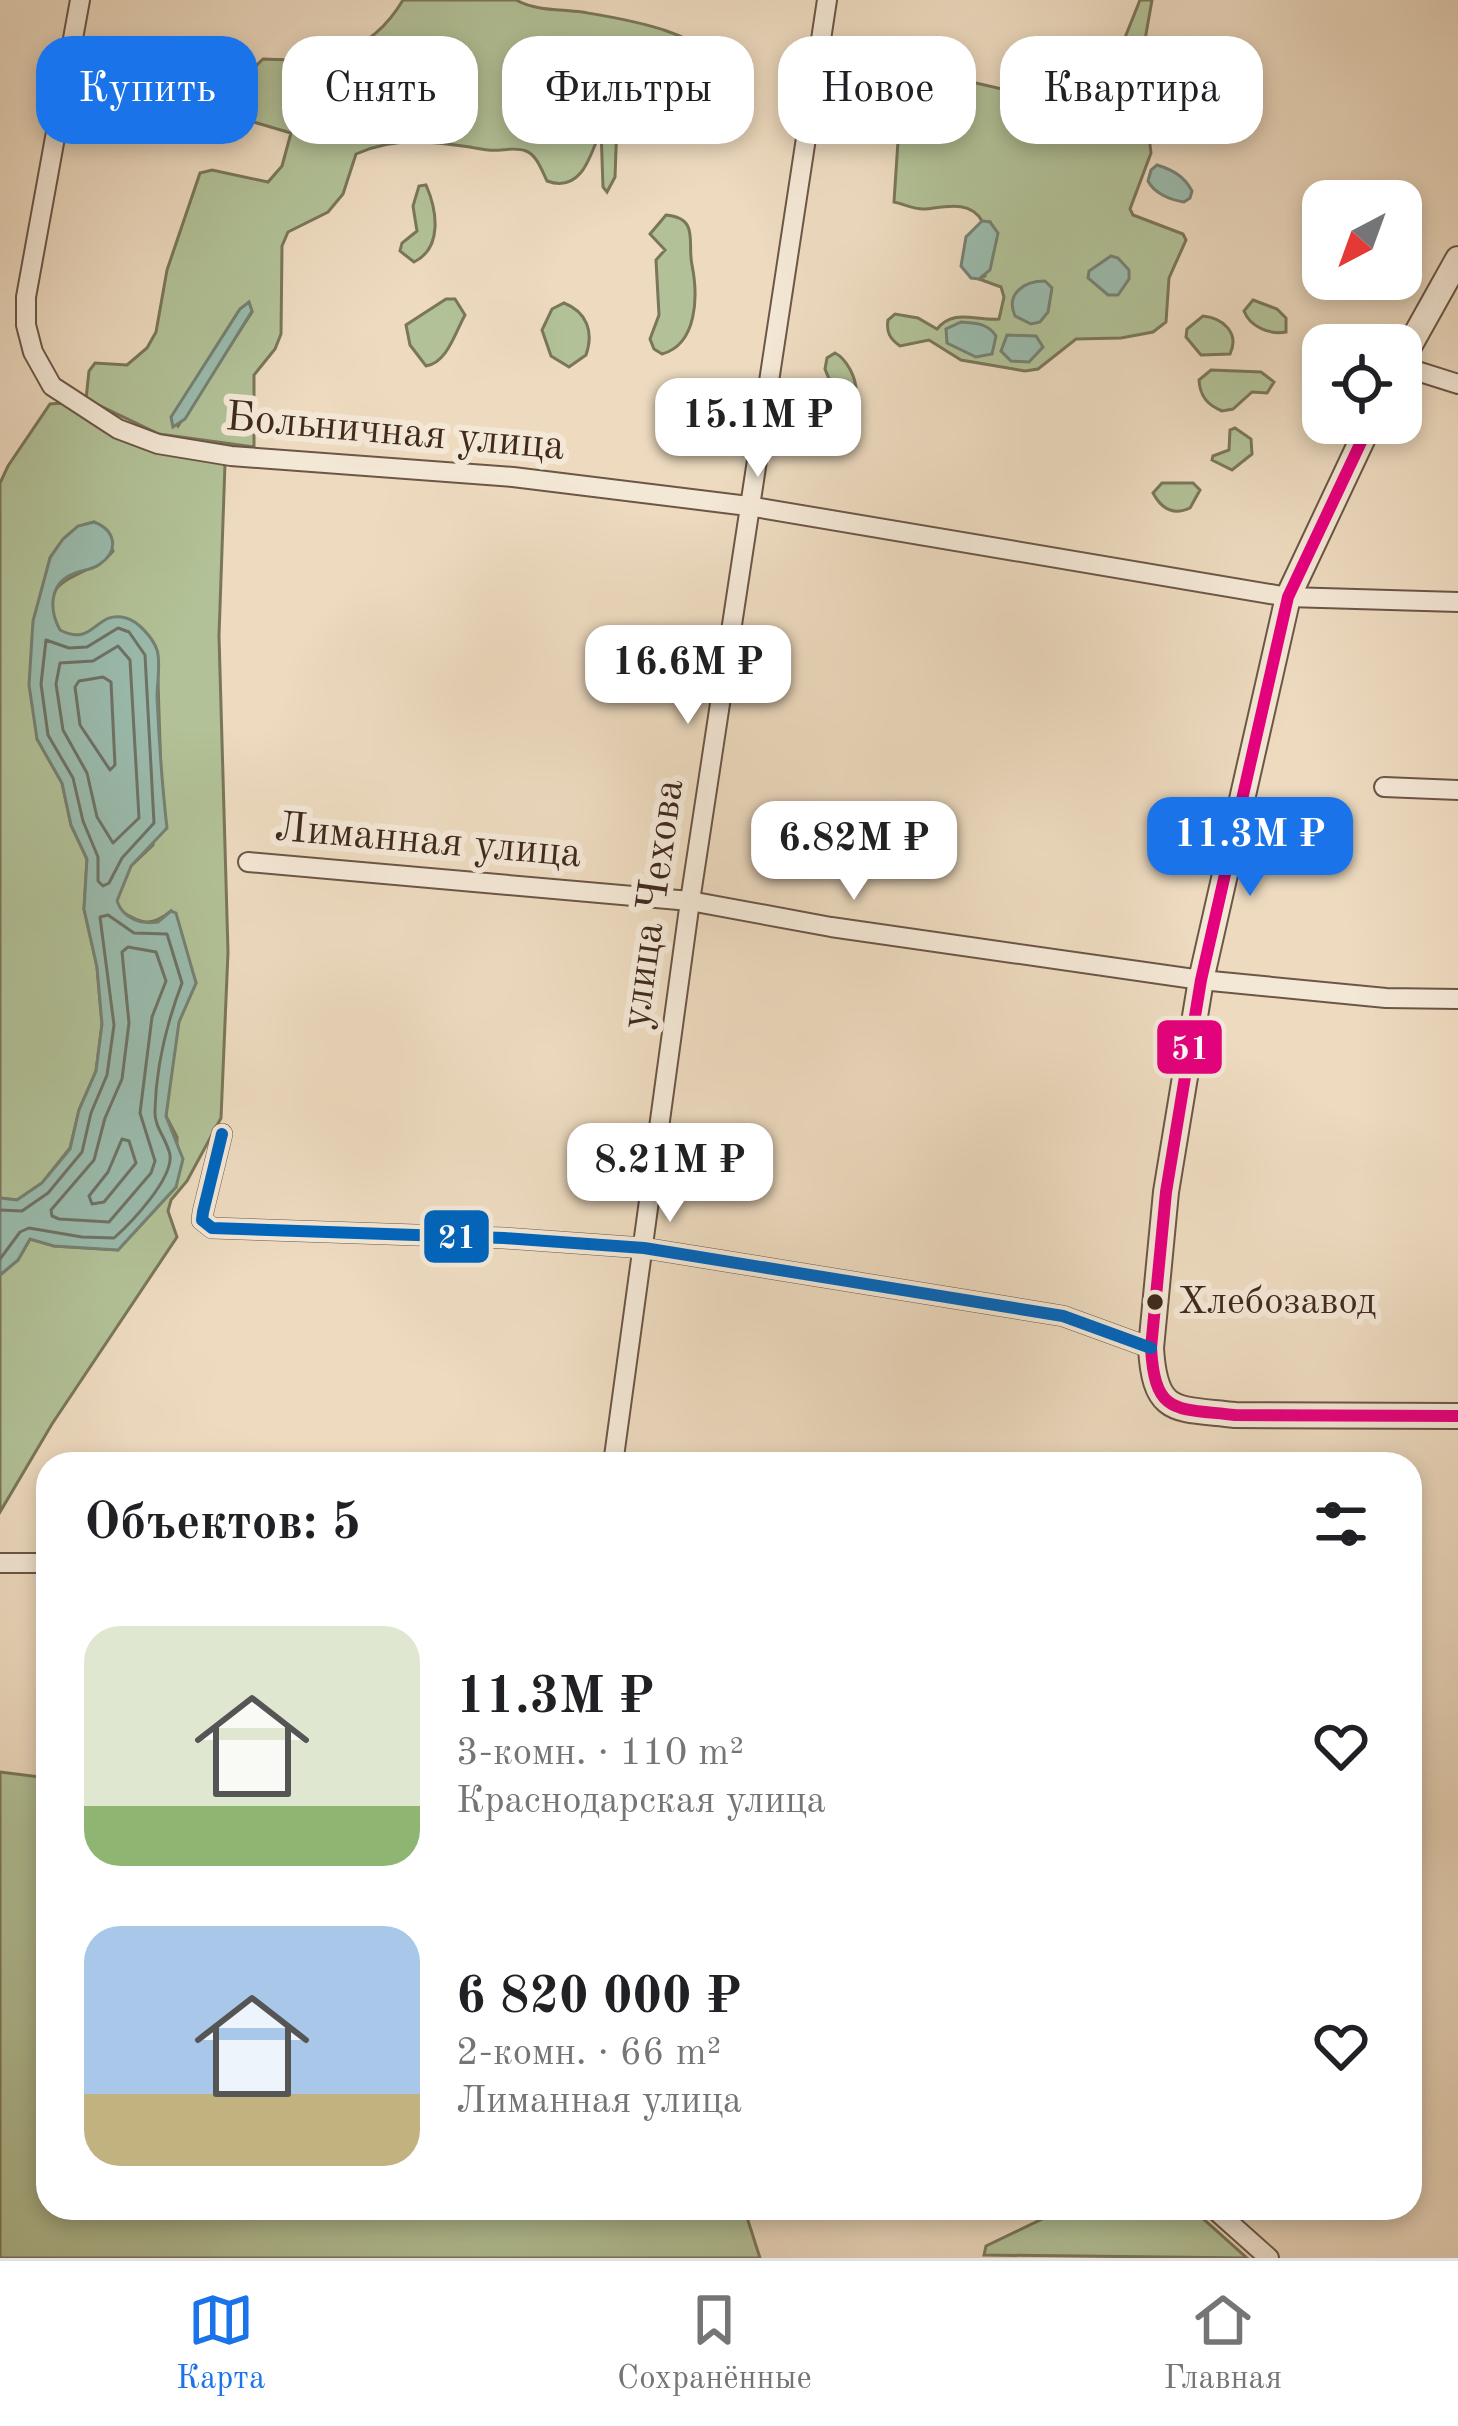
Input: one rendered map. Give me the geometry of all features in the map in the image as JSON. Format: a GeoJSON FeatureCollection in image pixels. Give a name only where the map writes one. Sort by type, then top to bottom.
{"type":"FeatureCollection","features":[{"type":"Feature","properties":{"kind":"street","name":"Больничная улица"},"geometry":{"type":"LineString","coordinates":[[80,0],[25,312],[33,352],[52,386],[118,429],[184,449],[231,456],[513,477],[748,506],[1288,597],[1458,602]]}},
{"type":"Feature","properties":{"kind":"street","name":"улица Чехова"},"geometry":{"type":"LineString","coordinates":[[615,1452],[690,901],[827,0]]}},
{"type":"Feature","properties":{"kind":"street"},"geometry":{"type":"LineString","coordinates":[[1422,325],[1458,259]]}},
{"type":"Feature","properties":{"kind":"street"},"geometry":{"type":"LineString","coordinates":[[1422,371],[1458,384]]}},
{"type":"Feature","properties":{"kind":"street"},"geometry":{"type":"LineString","coordinates":[[1360,444],[1288,597],[1201,980],[1166,1192],[1151,1348],[1156,1389],[1168,1403],[1235,1415],[1458,1416]]}},
{"type":"Feature","properties":{"kind":"street"},"geometry":{"type":"LineString","coordinates":[[1384,787],[1458,790]]}},
{"type":"Feature","properties":{"kind":"street","name":"Лиманная улица"},"geometry":{"type":"LineString","coordinates":[[248,862],[690,901],[831,927],[1201,980],[1386,998],[1458,999]]}},
{"type":"Feature","properties":{"kind":"street"},"geometry":{"type":"LineString","coordinates":[[222,1134],[202,1220],[212,1228],[644,1248],[1063,1316],[1151,1348]]}},
{"type":"Feature","properties":{"kind":"street"},"geometry":{"type":"LineString","coordinates":[[0,1563],[36,1563]]}},
{"type":"Feature","properties":{"kind":"street"},"geometry":{"type":"LineString","coordinates":[[1227,2220],[1269,2258]]}},
{"type":"Feature","properties":{"kind":"shaded area"},"geometry":{"type":"Polygon","coordinates":[[[403,0],[516,0],[641,23],[678,36],[502,36],[502,144],[595,144],[577,177],[559,184],[547,181],[530,153],[446,144],[478,144],[478,36],[375,34],[403,0]]]}},
{"type":"Feature","properties":{"kind":"shaded area"},"geometry":{"type":"Polygon","coordinates":[[[1140,0],[1152,0],[1146,36],[1126,36],[1140,0]]]}},
{"type":"Feature","properties":{"kind":"shaded area"},"geometry":{"type":"Polygon","coordinates":[[[263,59],[282,59],[282,130],[258,123],[258,64],[263,59]]]}},
{"type":"Feature","properties":{"kind":"shaded area"},"geometry":{"type":"Polygon","coordinates":[[[976,83],[1000,89],[1000,144],[1150,144],[1151,153],[1130,209],[1133,215],[1183,234],[1186,240],[1169,278],[1166,322],[1153,332],[1076,339],[1038,369],[1025,371],[961,360],[929,340],[900,346],[891,338],[888,320],[895,314],[918,318],[937,329],[958,317],[999,319],[1004,297],[1001,287],[979,279],[985,276],[990,222],[964,207],[921,209],[894,202],[898,144],[976,144],[976,83]]]}},
{"type":"Feature","properties":{"kind":"shaded area"},"geometry":{"type":"Polygon","coordinates":[[[288,144],[389,144],[356,154],[343,194],[328,212],[288,232],[282,246],[281,334],[254,375],[254,447],[159,434],[86,399],[89,371],[95,363],[127,365],[147,348],[156,332],[167,270],[200,173],[212,170],[268,182],[282,166],[288,144]],[[249,303],[240,309],[172,417],[178,426],[252,312],[249,303]]]}},
{"type":"Feature","properties":{"kind":"shaded area"},"geometry":{"type":"Polygon","coordinates":[[[602,144],[616,144],[615,177],[607,192],[602,144]]]}},
{"type":"Feature","properties":{"kind":"shaded area"},"geometry":{"type":"Polygon","coordinates":[[[426,185],[435,228],[430,248],[414,262],[400,251],[402,243],[417,231],[413,206],[419,186],[426,185]]]}},
{"type":"Feature","properties":{"kind":"shaded area"},"geometry":{"type":"Polygon","coordinates":[[[666,215],[688,226],[695,304],[683,340],[662,354],[650,339],[659,315],[656,260],[665,250],[650,234],[666,215]]]}},
{"type":"Feature","properties":{"kind":"shaded area"},"geometry":{"type":"Polygon","coordinates":[[[446,299],[455,299],[465,315],[445,353],[426,366],[410,345],[406,325],[446,299]]]}},
{"type":"Feature","properties":{"kind":"shaded area"},"geometry":{"type":"Polygon","coordinates":[[[1253,300],[1277,309],[1286,318],[1286,332],[1267,331],[1251,321],[1244,311],[1253,300]]]}},
{"type":"Feature","properties":{"kind":"shaded area"},"geometry":{"type":"Polygon","coordinates":[[[564,303],[583,317],[589,331],[586,355],[569,367],[551,356],[542,330],[552,309],[564,303]]]}},
{"type":"Feature","properties":{"kind":"shaded area"},"geometry":{"type":"Polygon","coordinates":[[[1203,316],[1228,328],[1233,339],[1230,354],[1201,355],[1186,337],[1187,329],[1203,316]]]}},
{"type":"Feature","properties":{"kind":"shaded area"},"geometry":{"type":"Polygon","coordinates":[[[835,353],[855,382],[856,393],[844,401],[837,398],[825,369],[827,358],[835,353]]]}},
{"type":"Feature","properties":{"kind":"shaded area"},"geometry":{"type":"Polygon","coordinates":[[[1211,370],[1261,372],[1274,382],[1267,393],[1252,392],[1233,409],[1222,411],[1201,391],[1199,380],[1211,370]]]}},
{"type":"Feature","properties":{"kind":"shaded area"},"geometry":{"type":"Polygon","coordinates":[[[62,403],[140,442],[225,463],[219,636],[228,952],[221,1118],[187,1181],[171,1200],[168,1211],[177,1237],[52,1424],[0,1512],[0,1275],[18,1260],[30,1239],[54,1246],[118,1250],[176,1187],[177,1137],[166,1116],[171,1064],[179,1021],[196,983],[171,911],[158,920],[141,921],[121,911],[116,901],[131,866],[153,845],[161,775],[157,651],[94,628],[78,636],[60,631],[52,612],[57,588],[113,551],[94,522],[68,535],[50,558],[37,739],[62,783],[71,825],[87,859],[84,909],[97,967],[102,1024],[96,1071],[79,1110],[70,1148],[42,1183],[17,1200],[0,1198],[0,483],[50,404],[62,403]]]}},
{"type":"Feature","properties":{"kind":"shaded area"},"geometry":{"type":"Polygon","coordinates":[[[1235,428],[1251,439],[1252,454],[1232,470],[1212,460],[1229,450],[1230,430],[1235,428]]]}},
{"type":"Feature","properties":{"kind":"shaded area"},"geometry":{"type":"Polygon","coordinates":[[[1162,483],[1193,483],[1200,490],[1190,508],[1173,511],[1153,493],[1162,483]]]}},
{"type":"Feature","properties":{"kind":"shaded area"},"geometry":{"type":"Polygon","coordinates":[[[0,1772],[36,1776],[36,2220],[748,2220],[760,2258],[0,2258],[0,1772]]]}},
{"type":"Feature","properties":{"kind":"shaded area"},"geometry":{"type":"Polygon","coordinates":[[[1040,2220],[1204,2220],[1247,2258],[984,2255],[986,2246],[1040,2220]]]}},
{"type":"Feature","properties":{"kind":"water"},"geometry":{"type":"Polygon","coordinates":[[[1157,165],[1182,178],[1192,191],[1190,198],[1179,201],[1154,189],[1148,181],[1157,165]]]}},
{"type":"Feature","properties":{"kind":"water"},"geometry":{"type":"Polygon","coordinates":[[[982,221],[990,222],[998,233],[990,270],[979,279],[971,278],[961,266],[966,237],[982,221]]]}},
{"type":"Feature","properties":{"kind":"water"},"geometry":{"type":"Polygon","coordinates":[[[1111,256],[1129,270],[1129,279],[1118,295],[1108,295],[1088,278],[1089,271],[1111,256]]]}},
{"type":"Feature","properties":{"kind":"water"},"geometry":{"type":"Polygon","coordinates":[[[1045,281],[1052,288],[1048,312],[1040,322],[1031,324],[1015,316],[1013,301],[1019,290],[1045,281]]]}},
{"type":"Feature","properties":{"kind":"water"},"geometry":{"type":"Polygon","coordinates":[[[249,302],[252,311],[185,419],[173,427],[171,417],[249,302]]]}},
{"type":"Feature","properties":{"kind":"water"},"geometry":{"type":"Polygon","coordinates":[[[961,322],[981,324],[993,332],[992,354],[976,357],[947,343],[946,329],[961,322]]]}},
{"type":"Feature","properties":{"kind":"water"},"geometry":{"type":"Polygon","coordinates":[[[1007,335],[1036,336],[1043,347],[1029,362],[1011,361],[1001,351],[1007,335]]]}},
{"type":"Feature","properties":{"kind":"water"},"geometry":{"type":"Polygon","coordinates":[[[94,522],[110,535],[110,553],[97,566],[59,584],[53,598],[54,614],[60,630],[72,634],[88,632],[108,619],[126,618],[144,631],[157,650],[167,828],[131,866],[117,901],[123,912],[139,921],[158,922],[171,911],[176,913],[196,983],[179,1022],[166,1116],[183,1159],[176,1187],[118,1250],[54,1246],[30,1239],[18,1260],[0,1275],[0,1198],[17,1200],[42,1183],[70,1149],[79,1110],[96,1071],[102,1024],[97,967],[84,909],[87,859],[71,825],[62,783],[37,739],[29,685],[33,621],[50,558],[78,526],[94,522]]]}},
{"type":"Feature","properties":{"kind":"transit line","name":"51"},"geometry":{"type":"LineString","coordinates":[[1360,444],[1288,597],[1201,980],[1166,1192],[1153,1370],[1164,1397],[1184,1409],[1235,1415],[1458,1416]]}},
{"type":"Feature","properties":{"kind":"transit line","name":"21"},"geometry":{"type":"LineString","coordinates":[[222,1134],[202,1220],[212,1228],[644,1248],[1063,1316],[1151,1348]]}},
{"type":"Feature","properties":{"kind":"place","name":"Хлебозавод"},"geometry":{"type":"Point","coordinates":[1155,1302]}}]}
